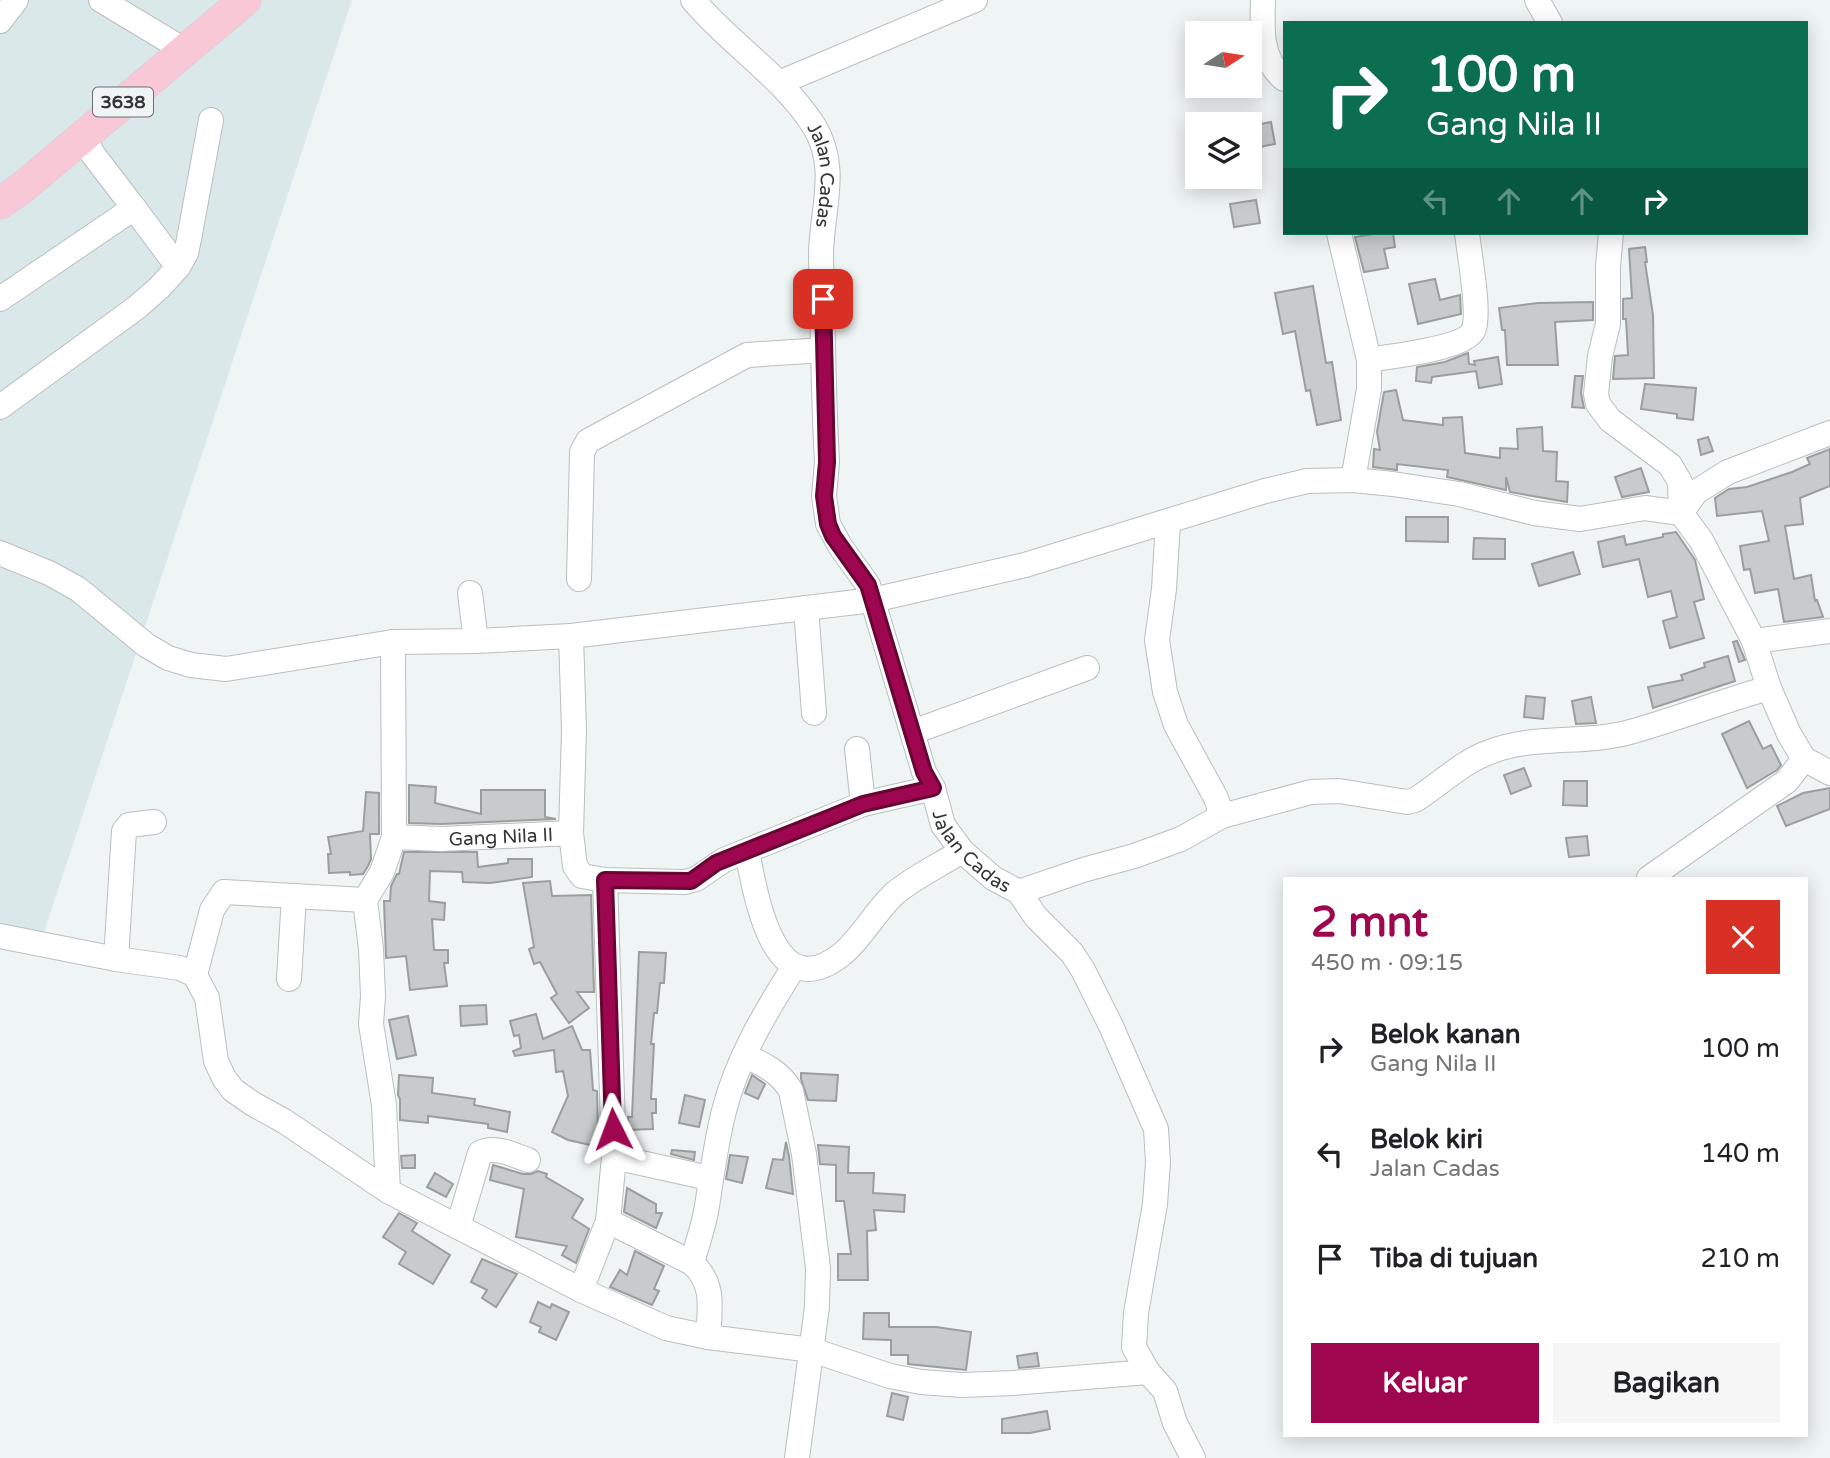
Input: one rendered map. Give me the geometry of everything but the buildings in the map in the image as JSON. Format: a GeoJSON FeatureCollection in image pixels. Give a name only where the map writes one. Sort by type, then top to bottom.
{"type":"FeatureCollection","features":[{"type":"Feature","properties":{"kind":"main road","name":"3638"},"geometry":{"type":"LineString","coordinates":[[0,203],[245,0]]}},
{"type":"Feature","properties":{"kind":"street"},"geometry":{"type":"LineString","coordinates":[[0,21],[16,0]]}},
{"type":"Feature","properties":{"kind":"street"},"geometry":{"type":"LineString","coordinates":[[101,0],[184,50]]}},
{"type":"Feature","properties":{"kind":"street","name":"Jalan Cadas"},"geometry":{"type":"LineString","coordinates":[[693,0],[801,107],[816,129],[825,151],[829,172],[821,252],[826,513],[833,536],[860,572],[873,600],[924,772],[933,788],[943,825],[962,851],[993,878],[1019,892],[1036,917],[1072,953],[1111,1026],[1156,1129],[1158,1162],[1155,1204],[1139,1290],[1135,1347],[1148,1372],[1165,1391],[1175,1423],[1194,1458]]}},
{"type":"Feature","properties":{"kind":"street"},"geometry":{"type":"LineString","coordinates":[[779,83],[975,0]]}},
{"type":"Feature","properties":{"kind":"street"},"geometry":{"type":"LineString","coordinates":[[1263,0],[1263,38],[1268,59],[1283,78]]}},
{"type":"Feature","properties":{"kind":"street"},"geometry":{"type":"LineString","coordinates":[[1537,0],[1549,21]]}},
{"type":"Feature","properties":{"kind":"street"},"geometry":{"type":"LineString","coordinates":[[0,407],[136,308],[178,267],[186,253],[211,120]]}},
{"type":"Feature","properties":{"kind":"street"},"geometry":{"type":"LineString","coordinates":[[85,135],[92,153],[178,267]]}},
{"type":"Feature","properties":{"kind":"street"},"geometry":{"type":"LineString","coordinates":[[0,299],[134,208]]}},
{"type":"Feature","properties":{"kind":"street"},"geometry":{"type":"LineString","coordinates":[[1339,235],[1369,360],[1369,389],[1353,480]]}},
{"type":"Feature","properties":{"kind":"street"},"geometry":{"type":"LineString","coordinates":[[1369,360],[1464,340],[1473,331],[1476,323],[1475,306],[1467,235]]}},
{"type":"Feature","properties":{"kind":"street"},"geometry":{"type":"LineString","coordinates":[[1611,235],[1608,324],[1600,356],[1596,394],[1598,404],[1610,420],[1670,465],[1680,482],[1681,513],[1701,540],[1754,641],[1769,688],[1789,734],[1804,759],[1830,773]]}},
{"type":"Feature","properties":{"kind":"street"},"geometry":{"type":"LineString","coordinates":[[579,579],[582,452],[588,442],[747,355],[823,350]]}},
{"type":"Feature","properties":{"kind":"street"},"geometry":{"type":"LineString","coordinates":[[1681,513],[1696,492],[1728,472],[1830,433]]}},
{"type":"Feature","properties":{"kind":"street"},"geometry":{"type":"LineString","coordinates":[[0,553],[49,573],[78,589],[146,645],[168,658],[191,665],[226,669],[393,642],[571,636],[873,600],[1025,565],[1265,491],[1307,481],[1353,480],[1459,494],[1534,513],[1580,519],[1645,508],[1681,513]]}},
{"type":"Feature","properties":{"kind":"street"},"geometry":{"type":"LineString","coordinates":[[1168,522],[1164,589],[1157,640],[1164,692],[1176,724],[1216,798],[1222,816]]}},
{"type":"Feature","properties":{"kind":"street"},"geometry":{"type":"LineString","coordinates":[[470,593],[476,641]]}},
{"type":"Feature","properties":{"kind":"street"},"geometry":{"type":"LineString","coordinates":[[806,608],[814,713]]}},
{"type":"Feature","properties":{"kind":"street"},"geometry":{"type":"LineString","coordinates":[[1754,641],[1830,631]]}},
{"type":"Feature","properties":{"kind":"street"},"geometry":{"type":"LineString","coordinates":[[571,636],[574,730],[571,833]]}},
{"type":"Feature","properties":{"kind":"street"},"geometry":{"type":"LineString","coordinates":[[388,1191],[383,1105],[371,1024],[371,949],[365,900],[382,872],[394,837],[393,642]]}},
{"type":"Feature","properties":{"kind":"street"},"geometry":{"type":"LineString","coordinates":[[913,732],[1087,668]]}},
{"type":"Feature","properties":{"kind":"street"},"geometry":{"type":"LineString","coordinates":[[1019,892],[1181,839],[1222,816],[1311,792],[1339,791],[1406,802],[1415,800],[1486,753],[1532,742],[1629,732],[1717,702],[1769,688]]}},
{"type":"Feature","properties":{"kind":"street"},"geometry":{"type":"LineString","coordinates":[[857,749],[863,804]]}},
{"type":"Feature","properties":{"kind":"street"},"geometry":{"type":"LineString","coordinates":[[1655,876],[1677,857],[1787,781],[1804,759]]}},
{"type":"Feature","properties":{"kind":"street","name":"Gang Nila II"},"geometry":{"type":"LineString","coordinates":[[394,837],[441,839],[571,833],[578,872],[582,876],[605,880],[691,881],[716,863],[863,804],[933,788]]}},
{"type":"Feature","properties":{"kind":"street"},"geometry":{"type":"LineString","coordinates":[[116,959],[124,831],[129,825],[154,822]]}},
{"type":"Feature","properties":{"kind":"street"},"geometry":{"type":"LineString","coordinates":[[747,852],[757,900],[774,945],[784,960],[794,967],[816,967],[838,957],[849,948],[879,909],[896,893],[962,851]]}},
{"type":"Feature","properties":{"kind":"street"},"geometry":{"type":"LineString","coordinates":[[581,1290],[608,1221],[614,1157],[605,880]]}},
{"type":"Feature","properties":{"kind":"street"},"geometry":{"type":"LineString","coordinates":[[195,975],[212,910],[221,893],[227,891],[365,900]]}},
{"type":"Feature","properties":{"kind":"street"},"geometry":{"type":"LineString","coordinates":[[289,979],[293,896]]}},
{"type":"Feature","properties":{"kind":"street"},"geometry":{"type":"LineString","coordinates":[[0,936],[116,959],[180,968],[195,975],[207,998],[216,1062],[233,1090],[388,1191],[581,1290],[666,1328],[708,1337],[812,1350],[890,1376],[920,1382],[962,1385],[1148,1372]]}},
{"type":"Feature","properties":{"kind":"street"},"geometry":{"type":"LineString","coordinates":[[692,1263],[703,1227],[709,1178],[733,1081],[764,1016],[794,967]]}},
{"type":"Feature","properties":{"kind":"street"},"geometry":{"type":"LineString","coordinates":[[745,1056],[783,1078],[791,1091],[804,1154],[818,1268],[817,1307],[797,1458]]}},
{"type":"Feature","properties":{"kind":"street"},"geometry":{"type":"LineString","coordinates":[[458,1227],[480,1153],[488,1150],[502,1152],[528,1160]]}},
{"type":"Feature","properties":{"kind":"street"},"geometry":{"type":"LineString","coordinates":[[614,1157],[709,1178]]}},
{"type":"Feature","properties":{"kind":"street"},"geometry":{"type":"LineString","coordinates":[[608,1221],[692,1263],[709,1287],[711,1299],[708,1337]]}},
{"type":"Feature","properties":{"kind":"shaded area"},"geometry":{"type":"Polygon","coordinates":[[[0,0],[352,0],[40,944],[0,931],[0,0]]]}},
{"type":"Feature","properties":{"kind":"route"},"geometry":{"type":"LineString","coordinates":[[613,1129],[605,880],[691,881],[716,863],[863,804],[933,788],[924,772],[868,585],[833,536],[828,524],[824,496],[827,462],[823,299]]}}]}
